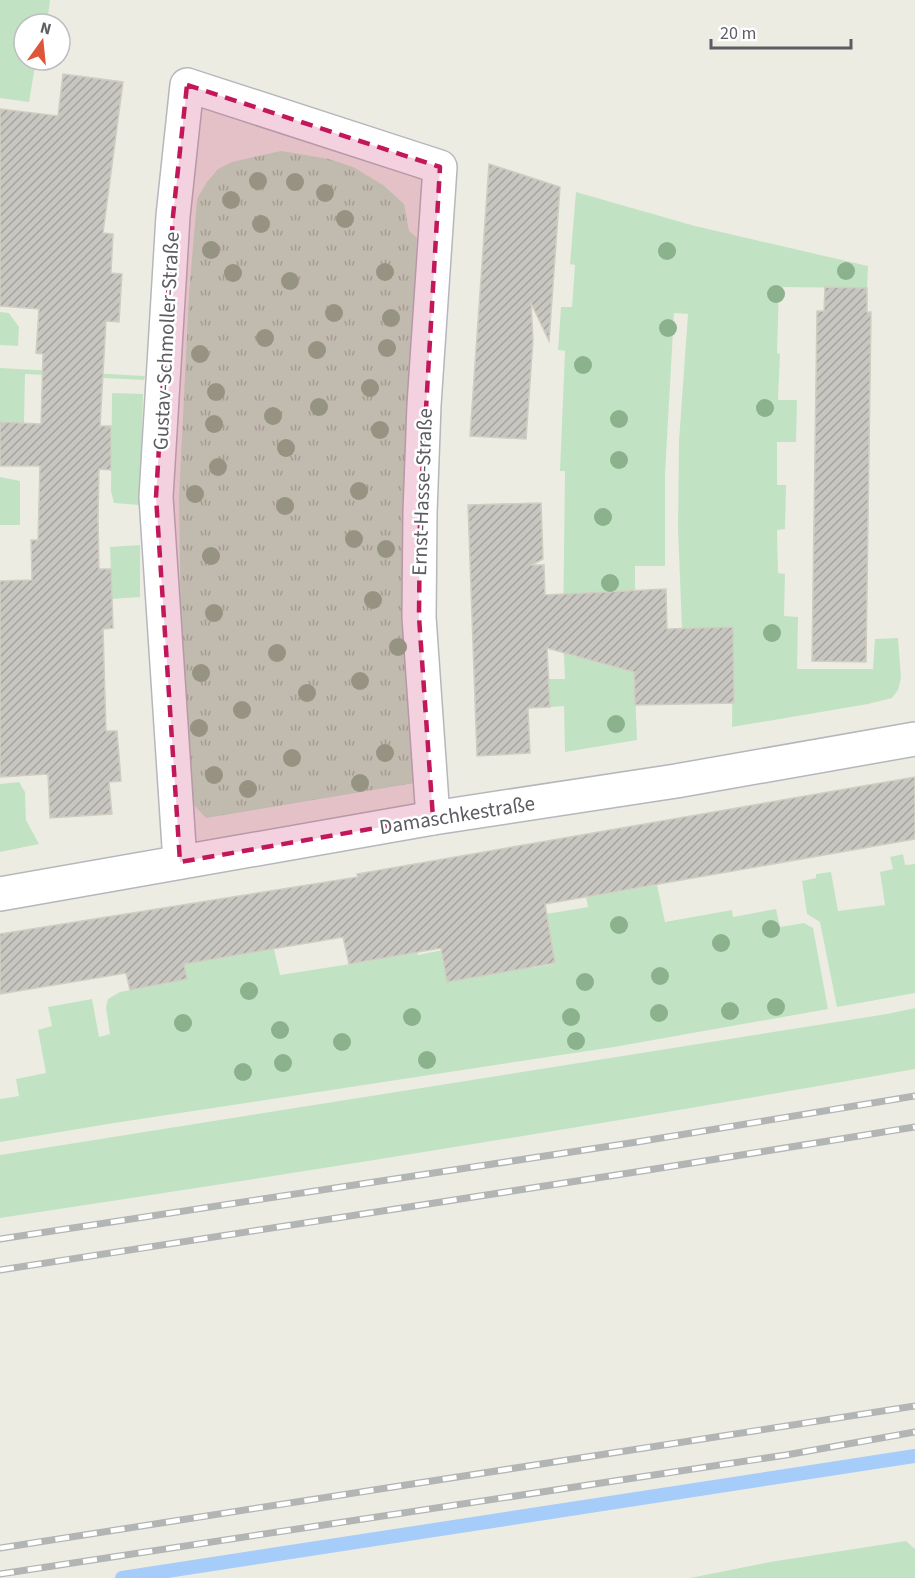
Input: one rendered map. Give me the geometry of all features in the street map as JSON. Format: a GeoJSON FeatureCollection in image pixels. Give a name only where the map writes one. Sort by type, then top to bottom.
{"type":"FeatureCollection","features":[{"type":"Feature","properties":{"kind":"street","name":"Gustav-Schmoller-Straße"},"geometry":{"type":"LineString","coordinates":[[180,862],[156,497],[173,216],[187,85],[440,167]]}},
{"type":"Feature","properties":{"kind":"street","name":"Ernst-Hasse-Straße"},"geometry":{"type":"LineString","coordinates":[[433,818],[419,617],[420,513],[424,405],[440,167]]}},
{"type":"Feature","properties":{"kind":"street","name":"Damaschkestraße"},"geometry":{"type":"LineString","coordinates":[[0,894],[433,818],[676,781],[915,739]]}},
{"type":"Feature","properties":{"kind":"highlighted area"},"geometry":{"type":"Polygon","coordinates":[[[187,85],[440,167],[420,513],[419,617],[433,818],[180,862],[156,497],[173,216],[187,85]]]}},
{"type":"Feature","properties":{"kind":"green space"},"geometry":{"type":"Polygon","coordinates":[[[0,0],[50,0],[48,12],[12,12],[12,72],[34,72],[29,102],[0,98],[0,0]]]}},
{"type":"Feature","properties":{"kind":"green space"},"geometry":{"type":"Polygon","coordinates":[[[281,151],[329,159],[353,167],[383,185],[404,204],[409,231],[417,238],[403,493],[402,572],[415,783],[206,818],[191,802],[181,646],[179,497],[189,294],[197,199],[218,169],[232,162],[281,151]]]}},
{"type":"Feature","properties":{"kind":"green space"},"geometry":{"type":"Polygon","coordinates":[[[576,192],[695,226],[868,266],[867,288],[779,287],[778,400],[797,400],[796,442],[777,442],[777,485],[786,485],[785,529],[777,530],[778,573],[785,574],[784,616],[798,617],[797,669],[873,669],[875,639],[898,638],[901,678],[898,690],[892,698],[732,727],[733,627],[682,629],[678,528],[679,441],[688,314],[674,313],[665,474],[665,566],[635,566],[635,590],[612,592],[634,663],[637,740],[565,752],[564,706],[550,707],[549,679],[565,679],[563,634],[565,471],[560,471],[565,351],[558,350],[561,307],[572,307],[575,265],[570,264],[576,192]]]}},
{"type":"Feature","properties":{"kind":"green space"},"geometry":{"type":"Polygon","coordinates":[[[0,312],[9,313],[19,327],[18,346],[0,345],[0,312]]]}},
{"type":"Feature","properties":{"kind":"green space"},"geometry":{"type":"Polygon","coordinates":[[[0,368],[145,376],[144,380],[25,374],[24,423],[0,422],[0,368]]]}},
{"type":"Feature","properties":{"kind":"green space"},"geometry":{"type":"Polygon","coordinates":[[[112,393],[143,394],[140,505],[114,503],[111,491],[112,393]]]}},
{"type":"Feature","properties":{"kind":"green space"},"geometry":{"type":"Polygon","coordinates":[[[0,477],[20,481],[20,525],[0,525],[0,477]]]}},
{"type":"Feature","properties":{"kind":"green space"},"geometry":{"type":"Polygon","coordinates":[[[140,545],[140,597],[112,599],[110,547],[140,545]]]}},
{"type":"Feature","properties":{"kind":"green space"},"geometry":{"type":"Polygon","coordinates":[[[19,782],[25,792],[26,820],[39,844],[0,852],[0,784],[19,782]]]}},
{"type":"Feature","properties":{"kind":"green space"},"geometry":{"type":"Polygon","coordinates":[[[903,854],[905,865],[915,864],[915,993],[837,1007],[820,922],[807,914],[802,881],[816,878],[816,874],[831,872],[838,911],[885,905],[880,872],[893,869],[890,857],[903,854]]]}},
{"type":"Feature","properties":{"kind":"green space"},"geometry":{"type":"Polygon","coordinates":[[[657,885],[665,922],[732,910],[733,917],[776,909],[780,927],[804,923],[813,928],[828,1009],[614,1047],[0,1142],[0,1099],[19,1096],[16,1079],[46,1073],[38,1030],[52,1026],[48,1007],[92,999],[99,1037],[110,1034],[106,1007],[108,999],[120,992],[187,979],[184,963],[274,949],[280,975],[376,960],[415,937],[418,955],[443,950],[546,914],[588,907],[586,897],[657,885]],[[550,933],[527,936],[532,968],[555,964],[550,933]]]}},
{"type":"Feature","properties":{"kind":"green space"},"geometry":{"type":"Polygon","coordinates":[[[915,1008],[915,1069],[687,1109],[0,1218],[0,1155],[915,1008]]]}},
{"type":"Feature","properties":{"kind":"green space"},"geometry":{"type":"Polygon","coordinates":[[[906,1541],[915,1549],[915,1578],[690,1578],[770,1562],[906,1541]]]}},
{"type":"Feature","properties":{"kind":"building"},"geometry":{"type":"Polygon","coordinates":[[[63,74],[123,82],[103,233],[113,234],[111,273],[122,274],[119,322],[106,321],[100,426],[111,426],[111,470],[99,469],[98,519],[99,569],[111,569],[113,628],[103,629],[106,731],[117,731],[121,781],[109,782],[112,814],[50,818],[48,774],[0,777],[0,581],[32,580],[31,540],[38,540],[40,466],[0,466],[0,422],[41,424],[43,354],[36,353],[39,309],[0,306],[0,109],[58,116],[63,74]]]}},
{"type":"Feature","properties":{"kind":"building"},"geometry":{"type":"Polygon","coordinates":[[[489,164],[560,187],[549,341],[531,303],[533,340],[526,439],[470,436],[489,164]]]}},
{"type":"Feature","properties":{"kind":"building"},"geometry":{"type":"Polygon","coordinates":[[[825,287],[867,288],[867,312],[871,312],[866,662],[812,661],[817,311],[824,311],[825,287]]]}},
{"type":"Feature","properties":{"kind":"building"},"geometry":{"type":"Polygon","coordinates":[[[541,503],[543,559],[531,565],[544,565],[545,595],[666,589],[667,629],[733,627],[734,703],[635,705],[634,672],[547,648],[550,707],[528,708],[530,753],[477,756],[468,505],[541,503]]]}},
{"type":"Feature","properties":{"kind":"building"},"geometry":{"type":"Polygon","coordinates":[[[915,777],[915,839],[545,904],[555,963],[447,982],[441,948],[349,964],[343,937],[184,964],[187,979],[130,990],[126,973],[0,994],[0,934],[358,877],[357,874],[915,777]]]}},
{"type":"Feature","properties":{"kind":"waterway"},"geometry":{"type":"LineString","coordinates":[[122,1578],[915,1456]]}},
{"type":"Feature","properties":{"kind":"railway"},"geometry":{"type":"LineString","coordinates":[[0,1239],[637,1142],[915,1096]]}},
{"type":"Feature","properties":{"kind":"railway"},"geometry":{"type":"LineString","coordinates":[[0,1270],[915,1127]]}},
{"type":"Feature","properties":{"kind":"railway"},"geometry":{"type":"LineString","coordinates":[[0,1548],[915,1406]]}},
{"type":"Feature","properties":{"kind":"railway"},"geometry":{"type":"LineString","coordinates":[[0,1574],[786,1455],[915,1432]]}}]}
